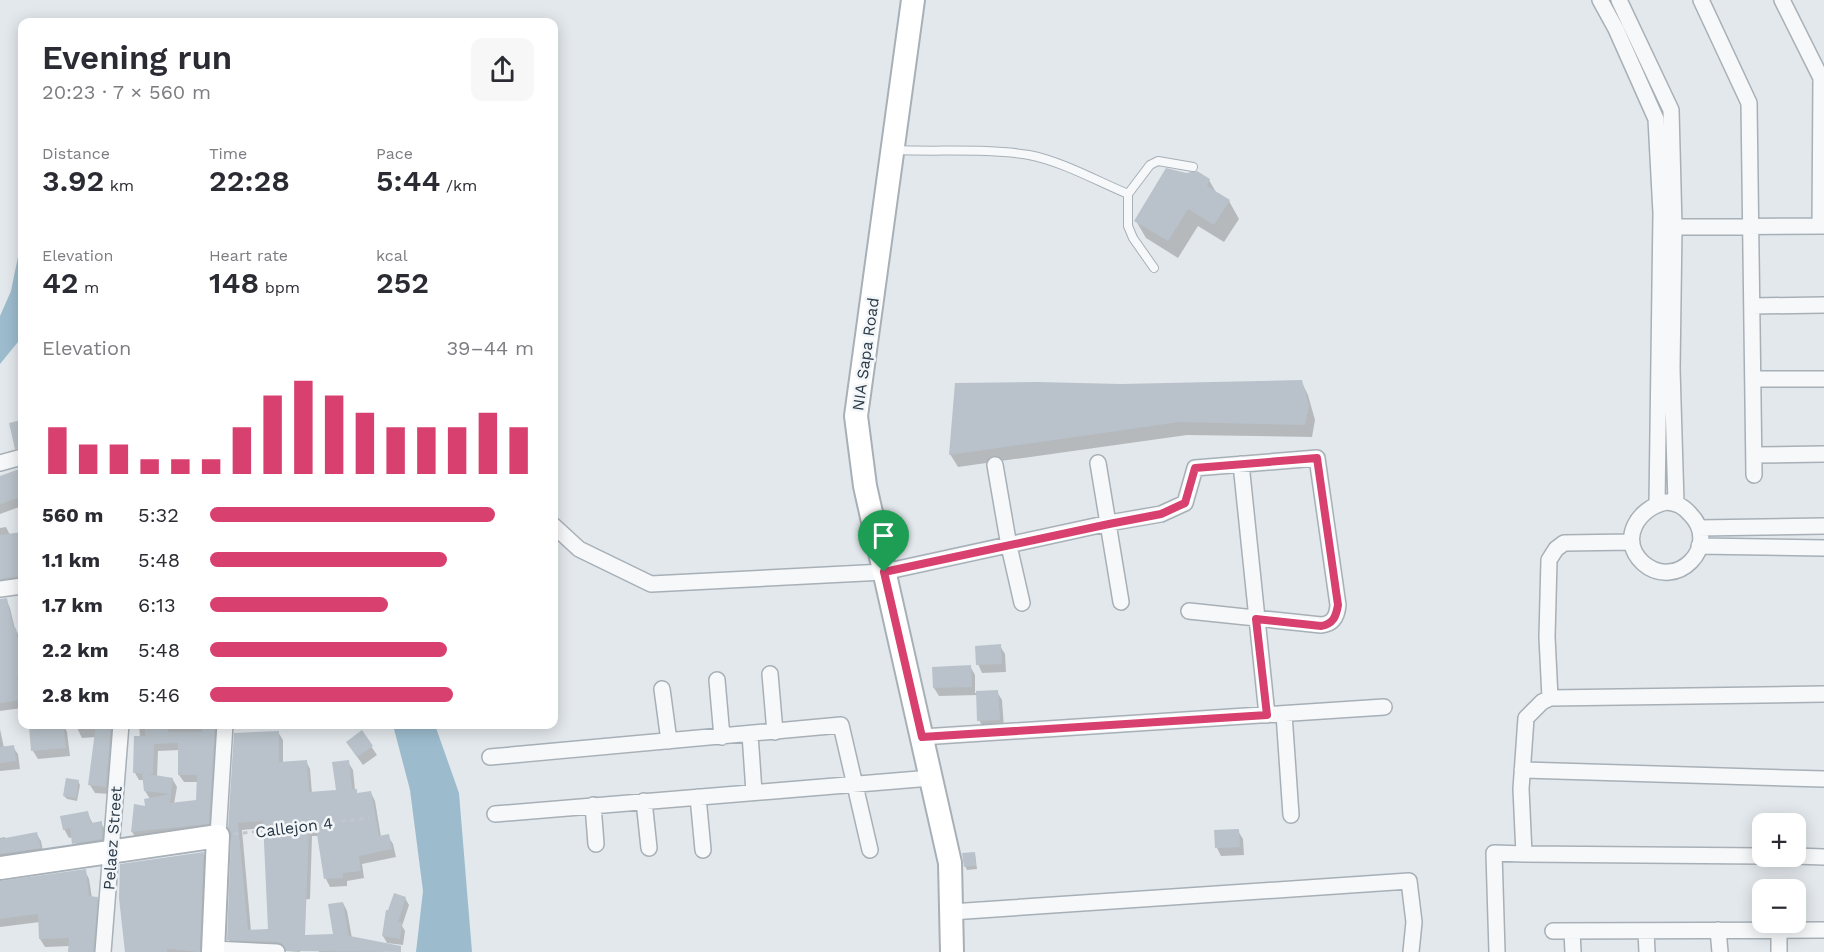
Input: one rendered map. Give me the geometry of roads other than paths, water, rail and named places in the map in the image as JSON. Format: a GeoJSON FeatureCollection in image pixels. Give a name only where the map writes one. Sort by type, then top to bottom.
{"type":"FeatureCollection","features":[{"type":"Feature","properties":{"kind":"street","name":"NIA Sapa Road"},"geometry":{"type":"LineString","coordinates":[[913,0],[856,416],[865,486],[950,863],[952,952]]}},
{"type":"Feature","properties":{"kind":"street"},"geometry":{"type":"LineString","coordinates":[[1600,0],[1616,28],[1656,118],[1660,213],[1658,504]]}},
{"type":"Feature","properties":{"kind":"street"},"geometry":{"type":"LineString","coordinates":[[1619,0],[1671,110],[1674,227],[1672,369],[1677,503]]}},
{"type":"Feature","properties":{"kind":"street"},"geometry":{"type":"LineString","coordinates":[[1701,0],[1749,103],[1755,475]]}},
{"type":"Feature","properties":{"kind":"street"},"geometry":{"type":"LineString","coordinates":[[1674,227],[1822,226],[1821,78],[1782,0]]}},
{"type":"Feature","properties":{"kind":"street"},"geometry":{"type":"LineString","coordinates":[[1752,306],[1824,305]]}},
{"type":"Feature","properties":{"kind":"street"},"geometry":{"type":"LineString","coordinates":[[1753,380],[1824,379]]}},
{"type":"Feature","properties":{"kind":"street"},"geometry":{"type":"LineString","coordinates":[[1754,455],[1824,454]]}},
{"type":"Feature","properties":{"kind":"street"},"geometry":{"type":"LineString","coordinates":[[0,463],[18,458]]}},
{"type":"Feature","properties":{"kind":"street"},"geometry":{"type":"LineString","coordinates":[[558,530],[579,549],[651,584],[884,572],[1161,514],[1185,503],[1195,468],[1317,458],[1338,605],[1334,620],[1328,625],[1321,626],[1189,611]]}},
{"type":"Feature","properties":{"kind":"street"},"geometry":{"type":"LineString","coordinates":[[1098,463],[1121,602]]}},
{"type":"Feature","properties":{"kind":"street"},"geometry":{"type":"LineString","coordinates":[[1241,464],[1267,715]]}},
{"type":"Feature","properties":{"kind":"street"},"geometry":{"type":"LineString","coordinates":[[995,465],[1022,603]]}},
{"type":"Feature","properties":{"kind":"street"},"geometry":{"type":"LineString","coordinates":[[1677,503],[1694,518],[1701,539],[1699,546],[1693,559],[1685,567],[1663,572],[1652,569],[1643,563],[1636,553],[1632,542],[1632,531],[1644,511],[1658,504],[1677,503]]}},
{"type":"Feature","properties":{"kind":"street"},"geometry":{"type":"LineString","coordinates":[[1699,528],[1824,526]]}},
{"type":"Feature","properties":{"kind":"street"},"geometry":{"type":"LineString","coordinates":[[1550,698],[1547,637],[1549,561],[1556,549],[1564,543],[1632,542]]}},
{"type":"Feature","properties":{"kind":"street"},"geometry":{"type":"LineString","coordinates":[[1699,546],[1824,548]]}},
{"type":"Feature","properties":{"kind":"street"},"geometry":{"type":"LineString","coordinates":[[0,589],[18,587]]}},
{"type":"Feature","properties":{"kind":"street"},"geometry":{"type":"LineString","coordinates":[[770,674],[775,732]]}},
{"type":"Feature","properties":{"kind":"street"},"geometry":{"type":"LineString","coordinates":[[717,680],[722,737]]}},
{"type":"Feature","properties":{"kind":"street"},"geometry":{"type":"LineString","coordinates":[[662,689],[669,741]]}},
{"type":"Feature","properties":{"kind":"street"},"geometry":{"type":"LineString","coordinates":[[1524,854],[1522,770],[1527,717],[1542,702],[1550,698],[1824,694]]}},
{"type":"Feature","properties":{"kind":"street"},"geometry":{"type":"LineString","coordinates":[[922,737],[1384,707]]}},
{"type":"Feature","properties":{"kind":"street"},"geometry":{"type":"LineString","coordinates":[[1284,714],[1291,815]]}},
{"type":"Feature","properties":{"kind":"street"},"geometry":{"type":"LineString","coordinates":[[490,757],[842,725],[870,850]]}},
{"type":"Feature","properties":{"kind":"street","name":"Pelaez Street"},"geometry":{"type":"LineString","coordinates":[[103,952],[121,729]]}},
{"type":"Feature","properties":{"kind":"street"},"geometry":{"type":"LineString","coordinates":[[225,729],[213,951],[277,952]]}},
{"type":"Feature","properties":{"kind":"street"},"geometry":{"type":"LineString","coordinates":[[750,734],[754,792]]}},
{"type":"Feature","properties":{"kind":"street"},"geometry":{"type":"LineString","coordinates":[[1522,770],[1824,778]]}},
{"type":"Feature","properties":{"kind":"street"},"geometry":{"type":"LineString","coordinates":[[495,814],[931,778]]}},
{"type":"Feature","properties":{"kind":"street"},"geometry":{"type":"LineString","coordinates":[[698,797],[703,850]]}},
{"type":"Feature","properties":{"kind":"street"},"geometry":{"type":"LineString","coordinates":[[644,801],[649,848]]}},
{"type":"Feature","properties":{"kind":"street"},"geometry":{"type":"LineString","coordinates":[[593,805],[596,844]]}},
{"type":"Feature","properties":{"kind":"street"},"geometry":{"type":"LineString","coordinates":[[0,868],[218,836]]}},
{"type":"Feature","properties":{"kind":"street"},"geometry":{"type":"LineString","coordinates":[[1497,952],[1494,853],[1752,856]]}},
{"type":"Feature","properties":{"kind":"street"},"geometry":{"type":"LineString","coordinates":[[1806,856],[1824,857]]}},
{"type":"Feature","properties":{"kind":"street"},"geometry":{"type":"LineString","coordinates":[[951,912],[1409,881],[1414,922],[1411,952]]}},
{"type":"Feature","properties":{"kind":"street"},"geometry":{"type":"LineString","coordinates":[[1718,930],[1720,952]]}},
{"type":"Feature","properties":{"kind":"street"},"geometry":{"type":"LineString","coordinates":[[1806,930],[1824,930]]}},
{"type":"Feature","properties":{"kind":"street"},"geometry":{"type":"LineString","coordinates":[[1552,931],[1752,931]]}},
{"type":"Feature","properties":{"kind":"street"},"geometry":{"type":"LineString","coordinates":[[1572,931],[1573,952]]}},
{"type":"Feature","properties":{"kind":"street"},"geometry":{"type":"LineString","coordinates":[[1646,931],[1647,952]]}},
{"type":"Feature","properties":{"kind":"street"},"geometry":{"type":"LineString","coordinates":[[1779,933],[1779,952]]}},
{"type":"Feature","properties":{"kind":"lane"},"geometry":{"type":"LineString","coordinates":[[893,150],[1030,155],[1128,194]]}},
{"type":"Feature","properties":{"kind":"lane"},"geometry":{"type":"LineString","coordinates":[[1154,268],[1133,238],[1128,226],[1128,194],[1150,165],[1158,161],[1193,167]]}},
{"type":"Feature","properties":{"kind":"water"},"geometry":{"type":"Polygon","coordinates":[[[18,257],[18,342],[0,364],[0,316],[11,291],[18,257]]]}},
{"type":"Feature","properties":{"kind":"water"},"geometry":{"type":"Polygon","coordinates":[[[394,729],[436,729],[459,793],[472,952],[416,952],[423,891],[410,790],[394,729]]]}}]}
